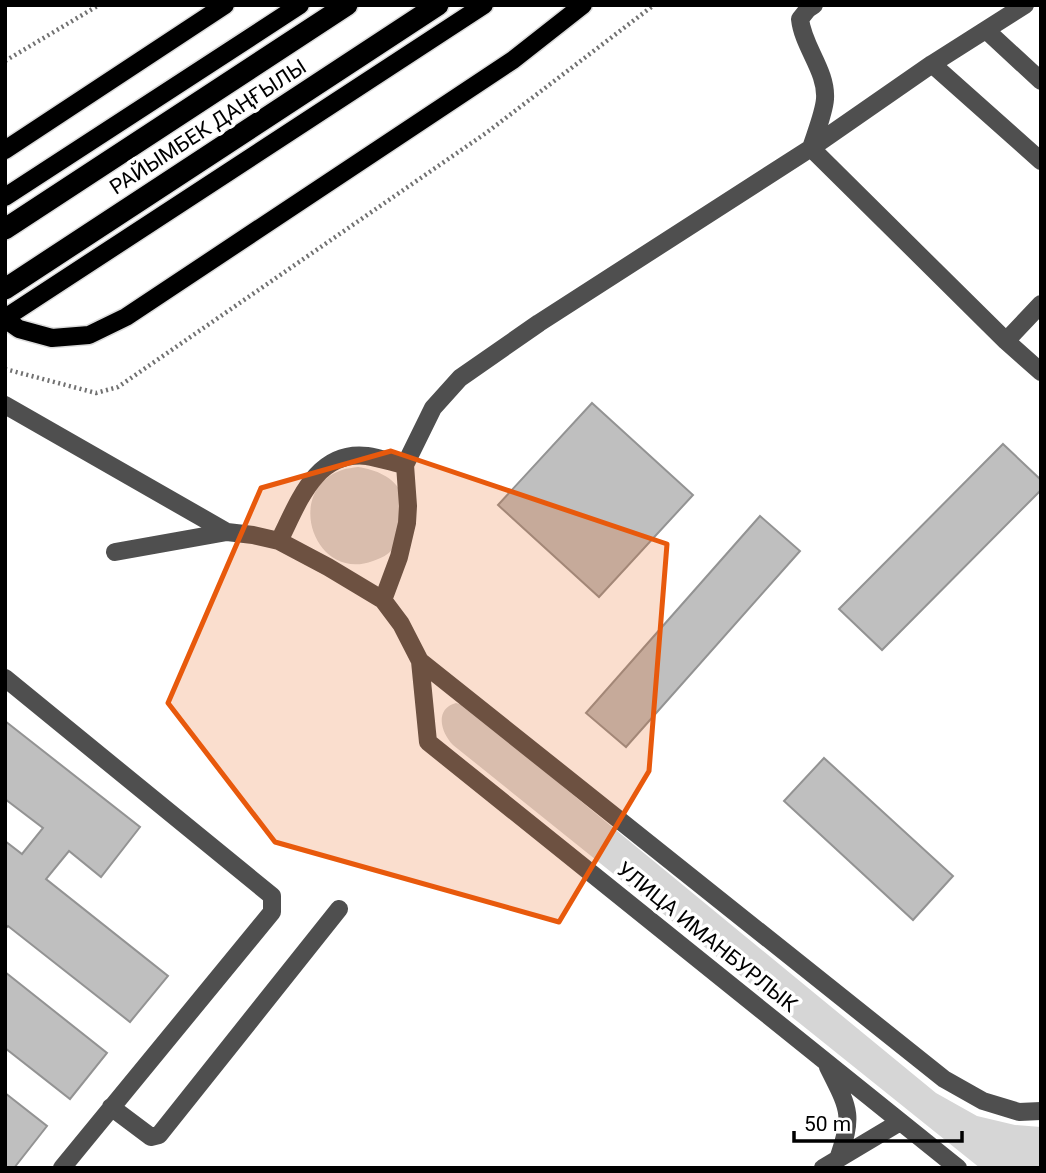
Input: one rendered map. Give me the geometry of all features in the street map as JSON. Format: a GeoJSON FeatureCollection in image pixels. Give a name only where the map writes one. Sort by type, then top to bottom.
{"type":"FeatureCollection","features":[{"type":"Feature","properties":{"kind":"highway","name":"РАЙЫМБЕК ДАҢҒЫЛЫ"},"geometry":{"type":"LineString","coordinates":[[5,229],[346,5]]}},
{"type":"Feature","properties":{"kind":"highway","name":"РАЙЫМБЕК ДАҢҒЫЛЫ"},"geometry":{"type":"LineString","coordinates":[[5,289],[438,5]]}},
{"type":"Feature","properties":{"kind":"main road"},"geometry":{"type":"LineString","coordinates":[[5,150],[225,5]]}},
{"type":"Feature","properties":{"kind":"main road"},"geometry":{"type":"LineString","coordinates":[[5,197],[300,5]]}},
{"type":"Feature","properties":{"kind":"main road"},"geometry":{"type":"LineString","coordinates":[[484,5],[5,319],[19,329],[52,338],[89,335],[127,317],[513,60],[583,5]]}},
{"type":"Feature","properties":{"kind":"street"},"geometry":{"type":"LineString","coordinates":[[811,148],[825,100],[823,80],[801,32],[800,19],[814,5]]}},
{"type":"Feature","properties":{"kind":"street"},"geometry":{"type":"LineString","coordinates":[[383,600],[407,523],[405,465],[433,408],[460,378],[539,323],[811,148],[932,64],[1025,5]]}},
{"type":"Feature","properties":{"kind":"street"},"geometry":{"type":"LineString","coordinates":[[987,31],[1041,81]]}},
{"type":"Feature","properties":{"kind":"street"},"geometry":{"type":"LineString","coordinates":[[932,64],[1041,161]]}},
{"type":"Feature","properties":{"kind":"street"},"geometry":{"type":"LineString","coordinates":[[811,148],[1006,341],[1041,372]]}},
{"type":"Feature","properties":{"kind":"street"},"geometry":{"type":"LineString","coordinates":[[1006,341],[1041,304]]}},
{"type":"Feature","properties":{"kind":"street"},"geometry":{"type":"LineString","coordinates":[[5,405],[227,533]]}},
{"type":"Feature","properties":{"kind":"street"},"geometry":{"type":"LineString","coordinates":[[279,541],[311,480],[322,468],[340,458],[351,456],[367,456],[405,465]]}},
{"type":"Feature","properties":{"kind":"street"},"geometry":{"type":"LineString","coordinates":[[115,552],[227,533],[253,535],[279,541],[383,600],[401,624],[420,661],[944,1079],[983,1101],[1019,1112],[1041,1111]]}},
{"type":"Feature","properties":{"kind":"street","name":"УЛИЦА ИМАНБУРЛЫК"},"geometry":{"type":"LineString","coordinates":[[420,661],[428,742],[958,1168]]}},
{"type":"Feature","properties":{"kind":"street"},"geometry":{"type":"LineString","coordinates":[[5,678],[272,896],[272,912],[62,1168]]}},
{"type":"Feature","properties":{"kind":"street"},"geometry":{"type":"LineString","coordinates":[[111,1107],[151,1137],[159,1135],[339,909]]}},
{"type":"Feature","properties":{"kind":"street"},"geometry":{"type":"LineString","coordinates":[[825,1061],[843,1097],[848,1116],[846,1134],[830,1163]]}},
{"type":"Feature","properties":{"kind":"street"},"geometry":{"type":"LineString","coordinates":[[830,1163],[900,1122]]}},
{"type":"Feature","properties":{"kind":"path"},"geometry":{"type":"LineString","coordinates":[[5,61],[99,5]]}},
{"type":"Feature","properties":{"kind":"path"},"geometry":{"type":"LineString","coordinates":[[5,369],[96,393],[118,387],[486,132],[654,5]]}},
{"type":"Feature","properties":{"kind":"highlighted area"},"geometry":{"type":"Polygon","coordinates":[[[391,451],[667,544],[649,771],[559,922],[275,842],[168,703],[261,488],[391,451]]]}},
{"type":"Feature","properties":{"kind":"shaded area"},"geometry":{"type":"Polygon","coordinates":[[[358,467],[389,478],[402,494],[405,507],[396,541],[390,552],[373,561],[352,564],[335,559],[322,547],[313,531],[310,513],[314,496],[324,481],[342,470],[358,467]]]}},
{"type":"Feature","properties":{"kind":"shaded area"},"geometry":{"type":"Polygon","coordinates":[[[456,703],[465,706],[936,1093],[977,1116],[1015,1125],[1041,1127],[1041,1168],[980,1168],[453,745],[445,734],[442,716],[449,706],[456,703]]]}},
{"type":"Feature","properties":{"kind":"building"},"geometry":{"type":"Polygon","coordinates":[[[592,403],[693,495],[599,597],[498,505],[592,403]]]}},
{"type":"Feature","properties":{"kind":"building"},"geometry":{"type":"Polygon","coordinates":[[[1003,444],[1041,480],[1041,490],[882,650],[839,609],[1003,444]]]}},
{"type":"Feature","properties":{"kind":"building"},"geometry":{"type":"Polygon","coordinates":[[[760,516],[800,551],[626,747],[586,713],[760,516]]]}},
{"type":"Feature","properties":{"kind":"building"},"geometry":{"type":"Polygon","coordinates":[[[5,721],[140,827],[101,877],[69,851],[46,879],[168,976],[130,1022],[8,926],[5,929],[5,841],[22,854],[43,828],[5,799],[5,721]]]}},
{"type":"Feature","properties":{"kind":"building"},"geometry":{"type":"Polygon","coordinates":[[[824,758],[953,876],[913,920],[784,801],[824,758]]]}},
{"type":"Feature","properties":{"kind":"building"},"geometry":{"type":"Polygon","coordinates":[[[5,972],[107,1053],[70,1099],[5,1048],[5,972]]]}},
{"type":"Feature","properties":{"kind":"building"},"geometry":{"type":"Polygon","coordinates":[[[5,1093],[47,1126],[14,1168],[5,1168],[5,1093]]]}}]}
